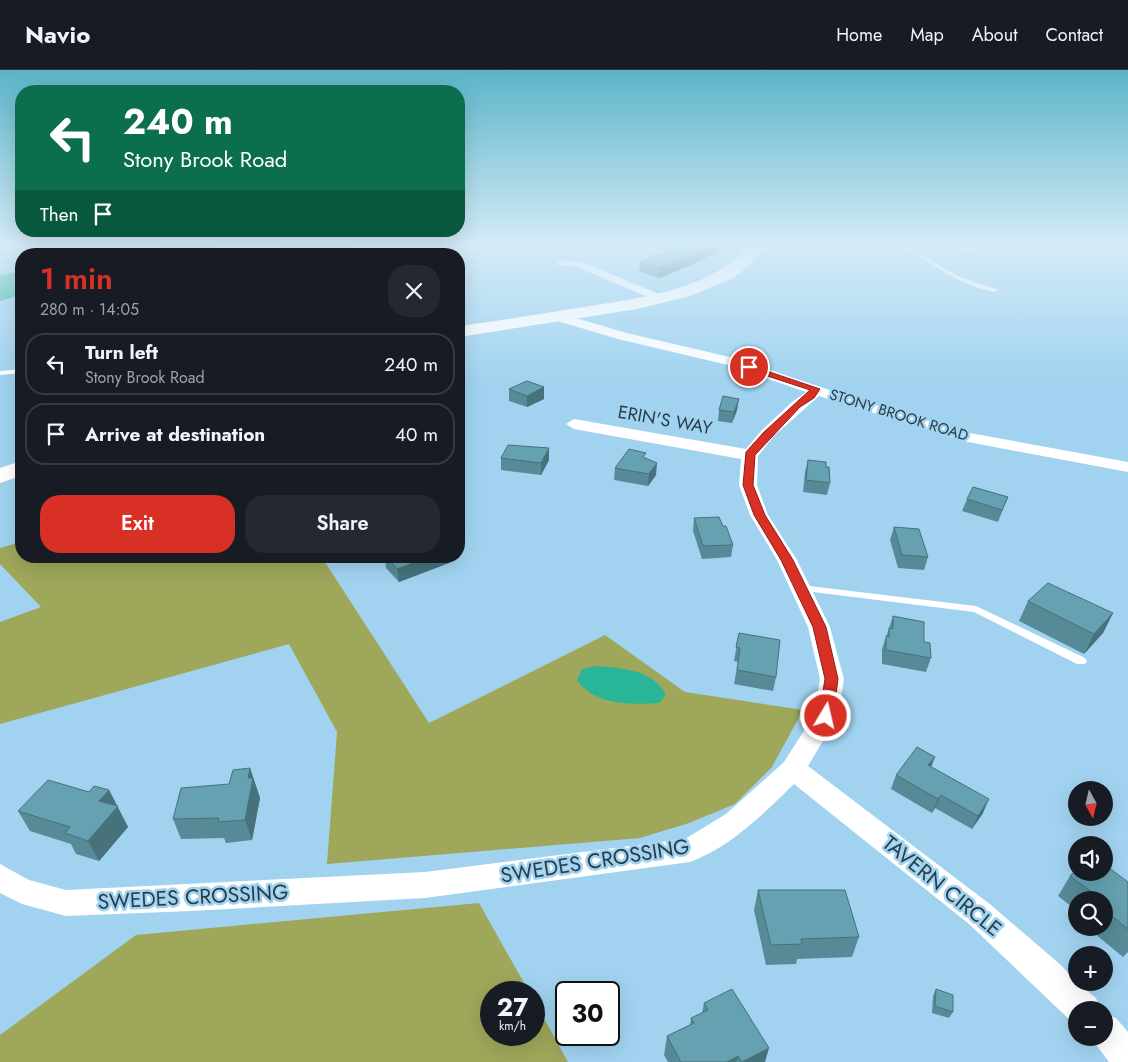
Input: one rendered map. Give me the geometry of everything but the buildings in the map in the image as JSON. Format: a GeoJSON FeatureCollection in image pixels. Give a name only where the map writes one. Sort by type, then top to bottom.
{"type":"FeatureCollection","features":[{"type":"Feature","properties":{"kind":"main road"},"geometry":{"type":"LineString","coordinates":[[465,331],[559,317],[662,298],[690,289]]}},
{"type":"Feature","properties":{"kind":"main road"},"geometry":{"type":"LineString","coordinates":[[0,476],[15,470]]}},
{"type":"Feature","properties":{"kind":"street"},"geometry":{"type":"LineString","coordinates":[[641,289],[662,298]]}},
{"type":"Feature","properties":{"kind":"street","name":"STONY BROOK ROAD"},"geometry":{"type":"LineString","coordinates":[[559,317],[623,336],[733,362],[860,405],[968,437],[1128,467]]}},
{"type":"Feature","properties":{"kind":"street"},"geometry":{"type":"LineString","coordinates":[[750,454],[767,434],[797,405],[811,396],[815,389]]}},
{"type":"Feature","properties":{"kind":"street","name":"ERIN'S WAY"},"geometry":{"type":"LineString","coordinates":[[574,424],[750,454]]}},
{"type":"Feature","properties":{"kind":"street","name":"SWEDES CROSSING"},"geometry":{"type":"LineString","coordinates":[[0,877],[22,890],[66,903],[425,885],[628,860],[690,850],[736,822],[793,770],[826,716],[832,679],[819,627],[787,560],[759,515],[748,485],[750,454]]}},
{"type":"Feature","properties":{"kind":"street","name":"TAVERN CIRCLE"},"geometry":{"type":"LineString","coordinates":[[793,770],[934,876],[1034,961],[1075,1001]]}},
{"type":"Feature","properties":{"kind":"street"},"geometry":{"type":"LineString","coordinates":[[1113,1040],[1128,1058]]}},
{"type":"Feature","properties":{"kind":"lane"},"geometry":{"type":"LineString","coordinates":[[0,373],[15,372]]}},
{"type":"Feature","properties":{"kind":"lane"},"geometry":{"type":"LineString","coordinates":[[800,588],[976,609],[1082,661]]}},
{"type":"Feature","properties":{"kind":"shaded area"},"geometry":{"type":"Polygon","coordinates":[[[0,289],[15,289],[15,297],[0,301],[0,289]]]}},
{"type":"Feature","properties":{"kind":"shaded area"},"geometry":{"type":"Polygon","coordinates":[[[15,544],[15,563],[326,563],[429,723],[605,635],[685,692],[803,710],[772,767],[735,804],[689,823],[640,838],[327,864],[337,732],[289,644],[0,724],[0,622],[41,607],[0,564],[0,548],[15,544]]]}},
{"type":"Feature","properties":{"kind":"shaded area"},"geometry":{"type":"Polygon","coordinates":[[[595,666],[625,669],[645,675],[660,686],[666,695],[659,703],[637,704],[603,699],[584,688],[577,680],[582,669],[595,666]]]}},
{"type":"Feature","properties":{"kind":"shaded area"},"geometry":{"type":"Polygon","coordinates":[[[479,903],[523,981],[480,981],[480,1046],[545,1046],[545,1020],[555,1038],[555,1046],[559,1046],[568,1062],[0,1062],[0,1035],[136,935],[479,903]]]}},
{"type":"Feature","properties":{"kind":"route"},"geometry":{"type":"LineString","coordinates":[[749,367],[815,389],[811,396],[797,405],[767,434],[750,454],[748,485],[759,515],[787,560],[819,627],[832,679],[826,716]]}}]}
